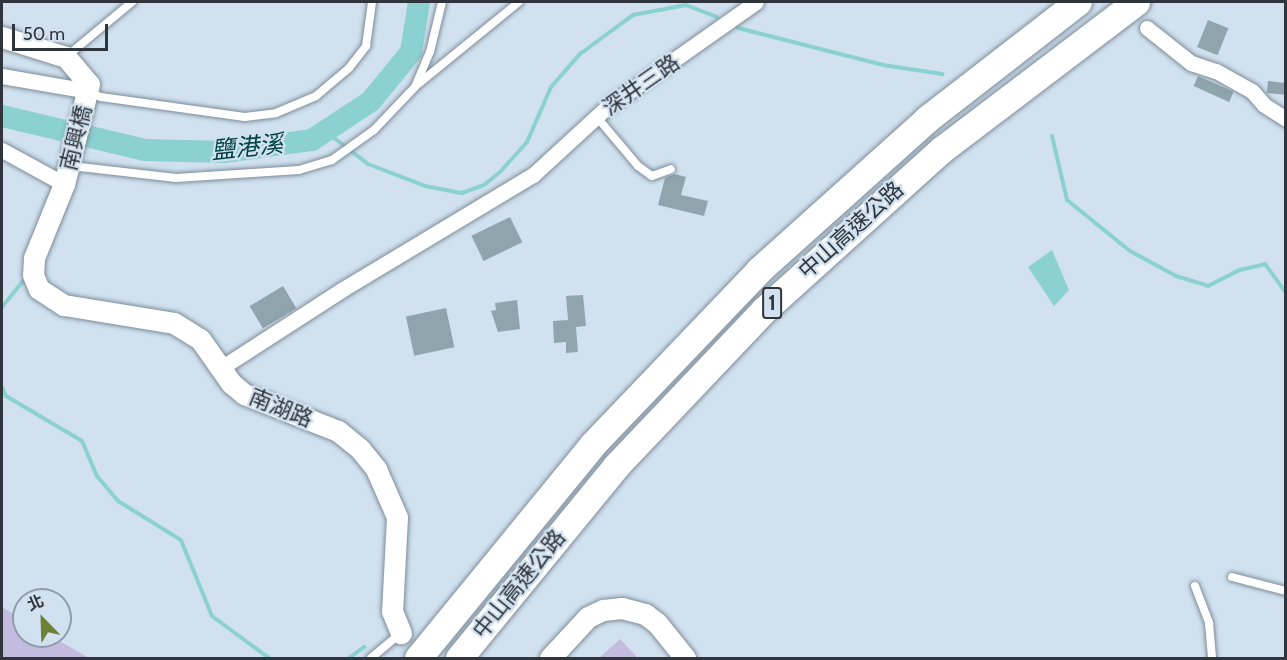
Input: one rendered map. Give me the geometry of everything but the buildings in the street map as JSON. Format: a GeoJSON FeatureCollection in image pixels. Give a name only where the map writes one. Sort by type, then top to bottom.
{"type":"FeatureCollection","features":[{"type":"Feature","properties":{"kind":"highway","name":"中山高速公路"},"geometry":{"type":"LineString","coordinates":[[418,658],[592,444],[759,270],[927,119],[1078,2]]}},
{"type":"Feature","properties":{"kind":"highway","name":"中山高速公路"},"geometry":{"type":"LineString","coordinates":[[459,658],[616,466],[764,310],[941,150],[1136,2]]}},
{"type":"Feature","properties":{"kind":"street","name":"深井三路"},"geometry":{"type":"LineString","coordinates":[[221,368],[343,289],[533,175],[596,116],[756,2]]}},
{"type":"Feature","properties":{"kind":"street"},"geometry":{"type":"LineString","coordinates":[[1147,28],[1191,63],[1216,71],[1252,91],[1264,105],[1286,119]]}},
{"type":"Feature","properties":{"kind":"street"},"geometry":{"type":"LineString","coordinates":[[2,37],[66,57],[88,84],[88,91],[2,76]]}},
{"type":"Feature","properties":{"kind":"street","name":"南興橋"},"geometry":{"type":"LineString","coordinates":[[67,175],[88,91]]}},
{"type":"Feature","properties":{"kind":"street"},"geometry":{"type":"LineString","coordinates":[[2,150],[67,175]]}},
{"type":"Feature","properties":{"kind":"street","name":"南湖路"},"geometry":{"type":"LineString","coordinates":[[67,175],[34,258],[33,275],[39,289],[64,305],[174,323],[200,339],[244,394],[338,431],[376,469],[397,517],[392,611],[401,633]]}},
{"type":"Feature","properties":{"kind":"street"},"geometry":{"type":"LineString","coordinates":[[550,658],[588,617],[603,610],[622,608],[645,614],[657,623],[685,658]]}},
{"type":"Feature","properties":{"kind":"lane"},"geometry":{"type":"LineString","coordinates":[[66,57],[132,2]]}},
{"type":"Feature","properties":{"kind":"lane"},"geometry":{"type":"LineString","coordinates":[[88,91],[101,97],[245,117],[276,112],[316,96],[349,68],[366,46],[372,2]]}},
{"type":"Feature","properties":{"kind":"lane"},"geometry":{"type":"LineString","coordinates":[[415,87],[430,52],[442,2]]}},
{"type":"Feature","properties":{"kind":"lane"},"geometry":{"type":"LineString","coordinates":[[67,175],[176,178],[299,170],[332,160],[374,130],[415,87],[519,2]]}},
{"type":"Feature","properties":{"kind":"lane"},"geometry":{"type":"LineString","coordinates":[[596,116],[638,166],[652,176],[671,169]]}},
{"type":"Feature","properties":{"kind":"lane"},"geometry":{"type":"LineString","coordinates":[[1232,577],[1286,591]]}},
{"type":"Feature","properties":{"kind":"lane"},"geometry":{"type":"LineString","coordinates":[[1194,586],[1209,623],[1212,658]]}},
{"type":"Feature","properties":{"kind":"lane"},"geometry":{"type":"LineString","coordinates":[[371,658],[401,633]]}},
{"type":"Feature","properties":{"kind":"shaded area"},"geometry":{"type":"Polygon","coordinates":[[[1052,250],[1069,290],[1054,306],[1028,267],[1052,250]]]}},
{"type":"Feature","properties":{"kind":"shaded area"},"geometry":{"type":"Polygon","coordinates":[[[2,607],[12,613],[12,648],[72,648],[89,658],[2,658],[2,607]]]}},
{"type":"Feature","properties":{"kind":"shaded area"},"geometry":{"type":"Polygon","coordinates":[[[620,639],[638,658],[599,658],[620,639]]]}},
{"type":"Feature","properties":{"kind":"waterway","name":"鹽港溪"},"geometry":{"type":"LineString","coordinates":[[2,116],[145,150],[224,152],[312,140],[371,101],[411,52],[419,2]]}},
{"type":"Feature","properties":{"kind":"waterway"},"geometry":{"type":"LineString","coordinates":[[325,131],[368,164],[425,186],[462,193],[484,185],[500,172],[527,142],[551,87],[580,54],[633,15],[686,5],[717,17]]}},
{"type":"Feature","properties":{"kind":"waterway"},"geometry":{"type":"LineString","coordinates":[[738,28],[883,65],[942,74]]}},
{"type":"Feature","properties":{"kind":"waterway"},"geometry":{"type":"LineString","coordinates":[[1052,136],[1067,200],[1130,251],[1176,276],[1208,286],[1240,270],[1265,264],[1286,293]]}},
{"type":"Feature","properties":{"kind":"waterway"},"geometry":{"type":"LineString","coordinates":[[2,307],[26,277]]}},
{"type":"Feature","properties":{"kind":"waterway"},"geometry":{"type":"LineString","coordinates":[[2,387],[6,396],[82,441],[97,476],[118,501],[181,540],[212,616],[269,658]]}},
{"type":"Feature","properties":{"kind":"waterway"},"geometry":{"type":"LineString","coordinates":[[349,658],[364,647]]}}]}
